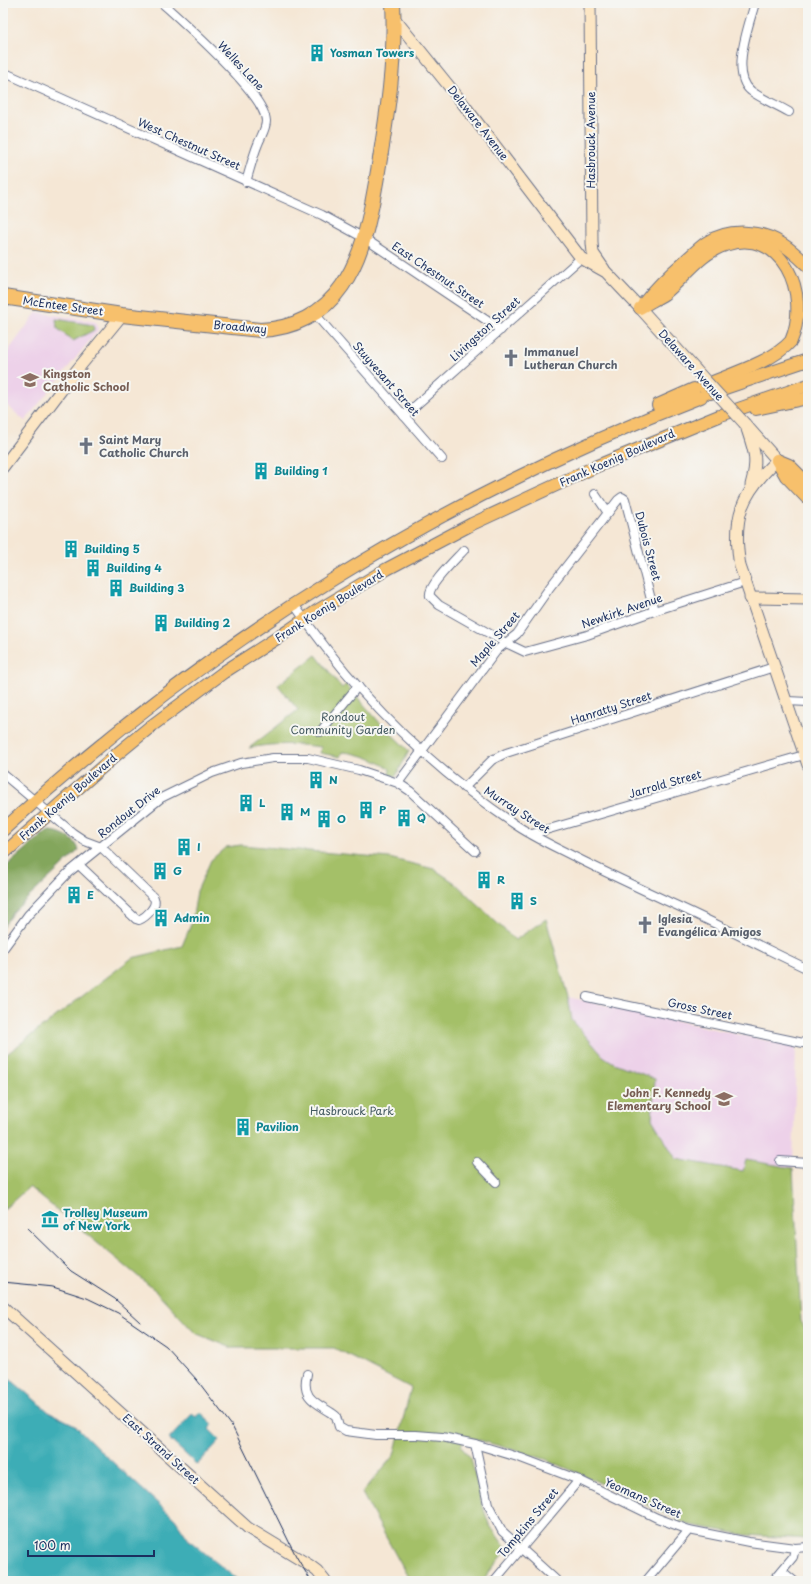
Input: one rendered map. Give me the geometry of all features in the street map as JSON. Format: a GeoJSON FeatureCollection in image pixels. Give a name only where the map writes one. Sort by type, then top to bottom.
{"type":"FeatureCollection","features":[{"type":"Feature","properties":{"kind":"highway","name":"Broadway"},"geometry":{"type":"LineString","coordinates":[[122,315],[260,330],[276,330],[293,325],[314,313],[326,305],[343,286],[364,238],[372,203],[386,121],[390,86],[394,18],[393,3]]}},
{"type":"Feature","properties":{"kind":"highway","name":"McEntee Street"},"geometry":{"type":"LineString","coordinates":[[3,297],[122,315]]}},
{"type":"Feature","properties":{"kind":"main road"},"geometry":{"type":"LineString","coordinates":[[640,308],[657,286],[699,248],[723,235],[741,232],[763,235],[782,244],[808,266]]}},
{"type":"Feature","properties":{"kind":"main road"},"geometry":{"type":"LineString","coordinates":[[640,308],[664,294],[705,256],[726,244],[741,241],[761,243],[777,251],[792,264],[802,282],[806,303],[801,324],[796,334],[790,342],[776,353],[702,391]]}},
{"type":"Feature","properties":{"kind":"main road","name":"Frank Koenig Boulevard"},"geometry":{"type":"LineString","coordinates":[[3,830],[34,801],[103,742],[175,686],[213,658],[294,603],[377,551],[456,507],[502,484],[702,391],[808,360]]}},
{"type":"Feature","properties":{"kind":"main road"},"geometry":{"type":"LineString","coordinates":[[723,415],[808,385]]}},
{"type":"Feature","properties":{"kind":"main road"},"geometry":{"type":"LineString","coordinates":[[723,415],[808,398]]}},
{"type":"Feature","properties":{"kind":"main road","name":"Frank Koenig Boulevard"},"geometry":{"type":"LineString","coordinates":[[3,854],[117,754],[184,701],[224,672],[317,611],[387,569],[472,524],[597,466],[707,420],[723,415]]}},
{"type":"Feature","properties":{"kind":"main road"},"geometry":{"type":"LineString","coordinates":[[777,460],[794,469],[808,484]]}},
{"type":"Feature","properties":{"kind":"main road"},"geometry":{"type":"LineString","coordinates":[[777,460],[786,476],[808,499]]}},
{"type":"Feature","properties":{"kind":"street","name":"Welles Lane"},"geometry":{"type":"LineString","coordinates":[[162,3],[189,27],[244,82],[258,100],[264,111],[266,122],[264,130],[257,144],[246,182]]}},
{"type":"Feature","properties":{"kind":"street","name":"Hasbrouck Avenue"},"geometry":{"type":"LineString","coordinates":[[590,3],[592,243],[593,253],[606,272]]}},
{"type":"Feature","properties":{"kind":"street"},"geometry":{"type":"LineString","coordinates":[[755,3],[741,57],[741,70],[745,83],[751,90],[789,112]]}},
{"type":"Feature","properties":{"kind":"street","name":"Delaware Avenue"},"geometry":{"type":"LineString","coordinates":[[394,18],[461,101],[581,258],[606,272],[777,460]]}},
{"type":"Feature","properties":{"kind":"street","name":"West Chestnut Street"},"geometry":{"type":"LineString","coordinates":[[3,72],[322,215],[364,238]]}},
{"type":"Feature","properties":{"kind":"street","name":"East Chestnut Street"},"geometry":{"type":"LineString","coordinates":[[364,238],[501,330]]}},
{"type":"Feature","properties":{"kind":"street","name":"Livingston Street"},"geometry":{"type":"LineString","coordinates":[[404,416],[581,258]]}},
{"type":"Feature","properties":{"kind":"street","name":"Stuyvesant Street"},"geometry":{"type":"LineString","coordinates":[[314,313],[442,459]]}},
{"type":"Feature","properties":{"kind":"street"},"geometry":{"type":"LineString","coordinates":[[5,459],[122,315]]}},
{"type":"Feature","properties":{"kind":"street"},"geometry":{"type":"LineString","coordinates":[[745,424],[754,448],[756,468],[743,504],[737,531],[740,566],[806,760]]}},
{"type":"Feature","properties":{"kind":"street"},"geometry":{"type":"LineString","coordinates":[[749,490],[777,460]]}},
{"type":"Feature","properties":{"kind":"street"},"geometry":{"type":"LineString","coordinates":[[595,494],[608,513]]}},
{"type":"Feature","properties":{"kind":"street","name":"Dubois Street"},"geometry":{"type":"LineString","coordinates":[[615,503],[622,497],[625,499],[654,611]]}},
{"type":"Feature","properties":{"kind":"street","name":"Maple Street"},"geometry":{"type":"LineString","coordinates":[[422,751],[497,650],[517,634],[550,587],[615,503]]}},
{"type":"Feature","properties":{"kind":"street","name":"Newkirk Avenue"},"geometry":{"type":"LineString","coordinates":[[464,550],[434,583],[429,594],[440,605],[521,651],[529,652],[587,635],[654,611],[745,582]]}},
{"type":"Feature","properties":{"kind":"street"},"geometry":{"type":"LineString","coordinates":[[750,598],[808,599]]}},
{"type":"Feature","properties":{"kind":"street","name":"Murray Street"},"geometry":{"type":"LineString","coordinates":[[294,603],[305,620],[358,686],[389,721],[464,788],[514,824],[603,871],[734,932],[808,969]]}},
{"type":"Feature","properties":{"kind":"street","name":"Hanratty Street"},"geometry":{"type":"LineString","coordinates":[[464,788],[492,760],[506,753],[774,667]]}},
{"type":"Feature","properties":{"kind":"street"},"geometry":{"type":"LineString","coordinates":[[320,732],[358,686]]}},
{"type":"Feature","properties":{"kind":"street"},"geometry":{"type":"LineString","coordinates":[[787,701],[808,702]]}},
{"type":"Feature","properties":{"kind":"street"},"geometry":{"type":"LineString","coordinates":[[398,783],[422,751]]}},
{"type":"Feature","properties":{"kind":"street","name":"Rondout Drive"},"geometry":{"type":"LineString","coordinates":[[3,949],[28,915],[68,873],[162,798],[212,773],[241,763],[273,758],[308,758],[359,770],[398,783],[410,791],[475,850]]}},
{"type":"Feature","properties":{"kind":"street","name":"Jarrold Street"},"geometry":{"type":"LineString","coordinates":[[532,834],[806,760]]}},
{"type":"Feature","properties":{"kind":"street"},"geometry":{"type":"LineString","coordinates":[[3,774],[49,814],[85,841],[101,847],[154,898],[156,902],[155,905],[143,918],[139,920],[136,919],[78,865]]}},
{"type":"Feature","properties":{"kind":"street","name":"Gross Street"},"geometry":{"type":"LineString","coordinates":[[587,997],[808,1044]]}},
{"type":"Feature","properties":{"kind":"street"},"geometry":{"type":"LineString","coordinates":[[780,1161],[808,1163]]}},
{"type":"Feature","properties":{"kind":"street"},"geometry":{"type":"LineString","coordinates":[[477,1162],[496,1182]]}},
{"type":"Feature","properties":{"kind":"street","name":"East Strand Street"},"geometry":{"type":"LineString","coordinates":[[3,1307],[248,1528],[309,1565],[317,1571],[325,1581]]}},
{"type":"Feature","properties":{"kind":"street","name":"Yeomans Street"},"geometry":{"type":"LineString","coordinates":[[307,1374],[305,1389],[308,1395],[336,1416],[339,1427],[346,1431],[376,1435],[416,1435],[442,1437],[475,1444],[521,1458],[579,1480],[650,1515],[689,1530],[749,1542],[795,1548],[808,1547]]}},
{"type":"Feature","properties":{"kind":"street"},"geometry":{"type":"LineString","coordinates":[[475,1444],[488,1504],[502,1531],[520,1549],[557,1581]]}},
{"type":"Feature","properties":{"kind":"street","name":"Tompkins Street"},"geometry":{"type":"LineString","coordinates":[[494,1581],[579,1480]]}},
{"type":"Feature","properties":{"kind":"street"},"geometry":{"type":"LineString","coordinates":[[646,1581],[689,1530]]}},
{"type":"Feature","properties":{"kind":"street"},"geometry":{"type":"LineString","coordinates":[[773,1581],[793,1557],[795,1548]]}},
{"type":"Feature","properties":{"kind":"street"},"geometry":{"type":"LineString","coordinates":[[782,1571],[794,1581]]}},
{"type":"Feature","properties":{"kind":"shaded area","name":"Kingston Catholic School"},"geometry":{"type":"Polygon","coordinates":[[[37,312],[96,322],[99,329],[25,421],[3,402],[3,358],[37,312]]]}},
{"type":"Feature","properties":{"kind":"shaded area","name":"John F. Kennedy Elementary School"},"geometry":{"type":"Polygon","coordinates":[[[568,997],[796,1047],[793,1168],[746,1160],[743,1171],[676,1159],[652,1119],[654,1079],[614,1063],[603,1056],[572,1020],[568,997]]]}},
{"type":"Feature","properties":{"kind":"green space"},"geometry":{"type":"Polygon","coordinates":[[[56,319],[93,325],[94,330],[73,341],[57,328],[56,319]]]}},
{"type":"Feature","properties":{"kind":"green space","name":"Rondout Community Garden"},"geometry":{"type":"Polygon","coordinates":[[[316,655],[342,688],[346,684],[380,723],[409,751],[396,776],[389,775],[390,769],[367,758],[342,752],[340,757],[320,753],[321,747],[285,744],[249,748],[298,710],[278,685],[316,655]]]}},
{"type":"Feature","properties":{"kind":"green space"},"geometry":{"type":"Polygon","coordinates":[[[47,831],[61,833],[70,838],[79,850],[12,913],[3,927],[3,869],[47,831]]]}},
{"type":"Feature","properties":{"kind":"green space","name":"Hasbrouck Park"},"geometry":{"type":"Polygon","coordinates":[[[241,845],[389,858],[434,869],[455,883],[515,940],[546,919],[568,997],[572,1020],[603,1056],[614,1063],[655,1079],[652,1119],[676,1159],[743,1171],[746,1160],[793,1168],[801,1321],[808,1334],[808,1539],[746,1535],[690,1525],[545,1459],[465,1436],[461,1447],[471,1458],[481,1501],[489,1524],[507,1550],[482,1581],[410,1581],[362,1493],[394,1455],[411,1388],[334,1348],[232,1348],[195,1333],[156,1291],[29,1187],[3,1210],[3,1057],[132,958],[182,946],[192,922],[197,891],[211,860],[226,847],[241,845]]]}},
{"type":"Feature","properties":{"kind":"water"},"geometry":{"type":"Polygon","coordinates":[[[3,1373],[49,1412],[75,1425],[106,1456],[175,1519],[189,1540],[239,1581],[3,1581],[3,1373]]]}},
{"type":"Feature","properties":{"kind":"water"},"geometry":{"type":"Polygon","coordinates":[[[200,1412],[213,1424],[209,1429],[220,1440],[197,1465],[169,1439],[192,1414],[196,1417],[200,1412]]]}},
{"type":"Feature","properties":{"kind":"tram line"},"geometry":{"type":"LineString","coordinates":[[27,1228],[71,1271],[115,1299],[140,1322]]}},
{"type":"Feature","properties":{"kind":"tram line"},"geometry":{"type":"LineString","coordinates":[[3,1282],[53,1287],[87,1298],[118,1313],[166,1346],[197,1380],[232,1426],[296,1556],[311,1581]]}},
{"type":"Feature","properties":{"kind":"place","name":"Yosman Towers"},"geometry":{"type":"Point","coordinates":[317,53]}},
{"type":"Feature","properties":{"kind":"place","name":"Immanuel Lutheran Church"},"geometry":{"type":"Point","coordinates":[511,358]}},
{"type":"Feature","properties":{"kind":"place","name":"Kingston Catholic School"},"geometry":{"type":"Point","coordinates":[30,380]}},
{"type":"Feature","properties":{"kind":"place","name":"Saint Mary Catholic Church"},"geometry":{"type":"Point","coordinates":[86,446]}},
{"type":"Feature","properties":{"kind":"place","name":"Building 1"},"geometry":{"type":"Point","coordinates":[261,471]}},
{"type":"Feature","properties":{"kind":"place","name":"Building 5"},"geometry":{"type":"Point","coordinates":[71,549]}},
{"type":"Feature","properties":{"kind":"place","name":"Building 4"},"geometry":{"type":"Point","coordinates":[93,568]}},
{"type":"Feature","properties":{"kind":"place","name":"Building 3"},"geometry":{"type":"Point","coordinates":[116,588]}},
{"type":"Feature","properties":{"kind":"place","name":"Building 2"},"geometry":{"type":"Point","coordinates":[161,623]}},
{"type":"Feature","properties":{"kind":"place","name":"N"},"geometry":{"type":"Point","coordinates":[316,780]}},
{"type":"Feature","properties":{"kind":"place","name":"L"},"geometry":{"type":"Point","coordinates":[246,803]}},
{"type":"Feature","properties":{"kind":"place","name":"P"},"geometry":{"type":"Point","coordinates":[366,810]}},
{"type":"Feature","properties":{"kind":"place","name":"M"},"geometry":{"type":"Point","coordinates":[287,812]}},
{"type":"Feature","properties":{"kind":"place","name":"Q"},"geometry":{"type":"Point","coordinates":[404,818]}},
{"type":"Feature","properties":{"kind":"place","name":"O"},"geometry":{"type":"Point","coordinates":[324,819]}},
{"type":"Feature","properties":{"kind":"place","name":"I"},"geometry":{"type":"Point","coordinates":[184,847]}},
{"type":"Feature","properties":{"kind":"place","name":"G"},"geometry":{"type":"Point","coordinates":[160,871]}},
{"type":"Feature","properties":{"kind":"place","name":"R"},"geometry":{"type":"Point","coordinates":[484,880]}},
{"type":"Feature","properties":{"kind":"place","name":"E"},"geometry":{"type":"Point","coordinates":[74,895]}},
{"type":"Feature","properties":{"kind":"place","name":"S"},"geometry":{"type":"Point","coordinates":[517,901]}},
{"type":"Feature","properties":{"kind":"place","name":"Admin"},"geometry":{"type":"Point","coordinates":[161,918]}},
{"type":"Feature","properties":{"kind":"place","name":"Iglesia Evangélica Amigos"},"geometry":{"type":"Point","coordinates":[645,925]}},
{"type":"Feature","properties":{"kind":"place","name":"John F. Kennedy Elementary School"},"geometry":{"type":"Point","coordinates":[724,1099]}},
{"type":"Feature","properties":{"kind":"place","name":"Pavilion"},"geometry":{"type":"Point","coordinates":[243,1127]}},
{"type":"Feature","properties":{"kind":"place","name":"Trolley Museum of New York"},"geometry":{"type":"Point","coordinates":[50,1219]}}]}
